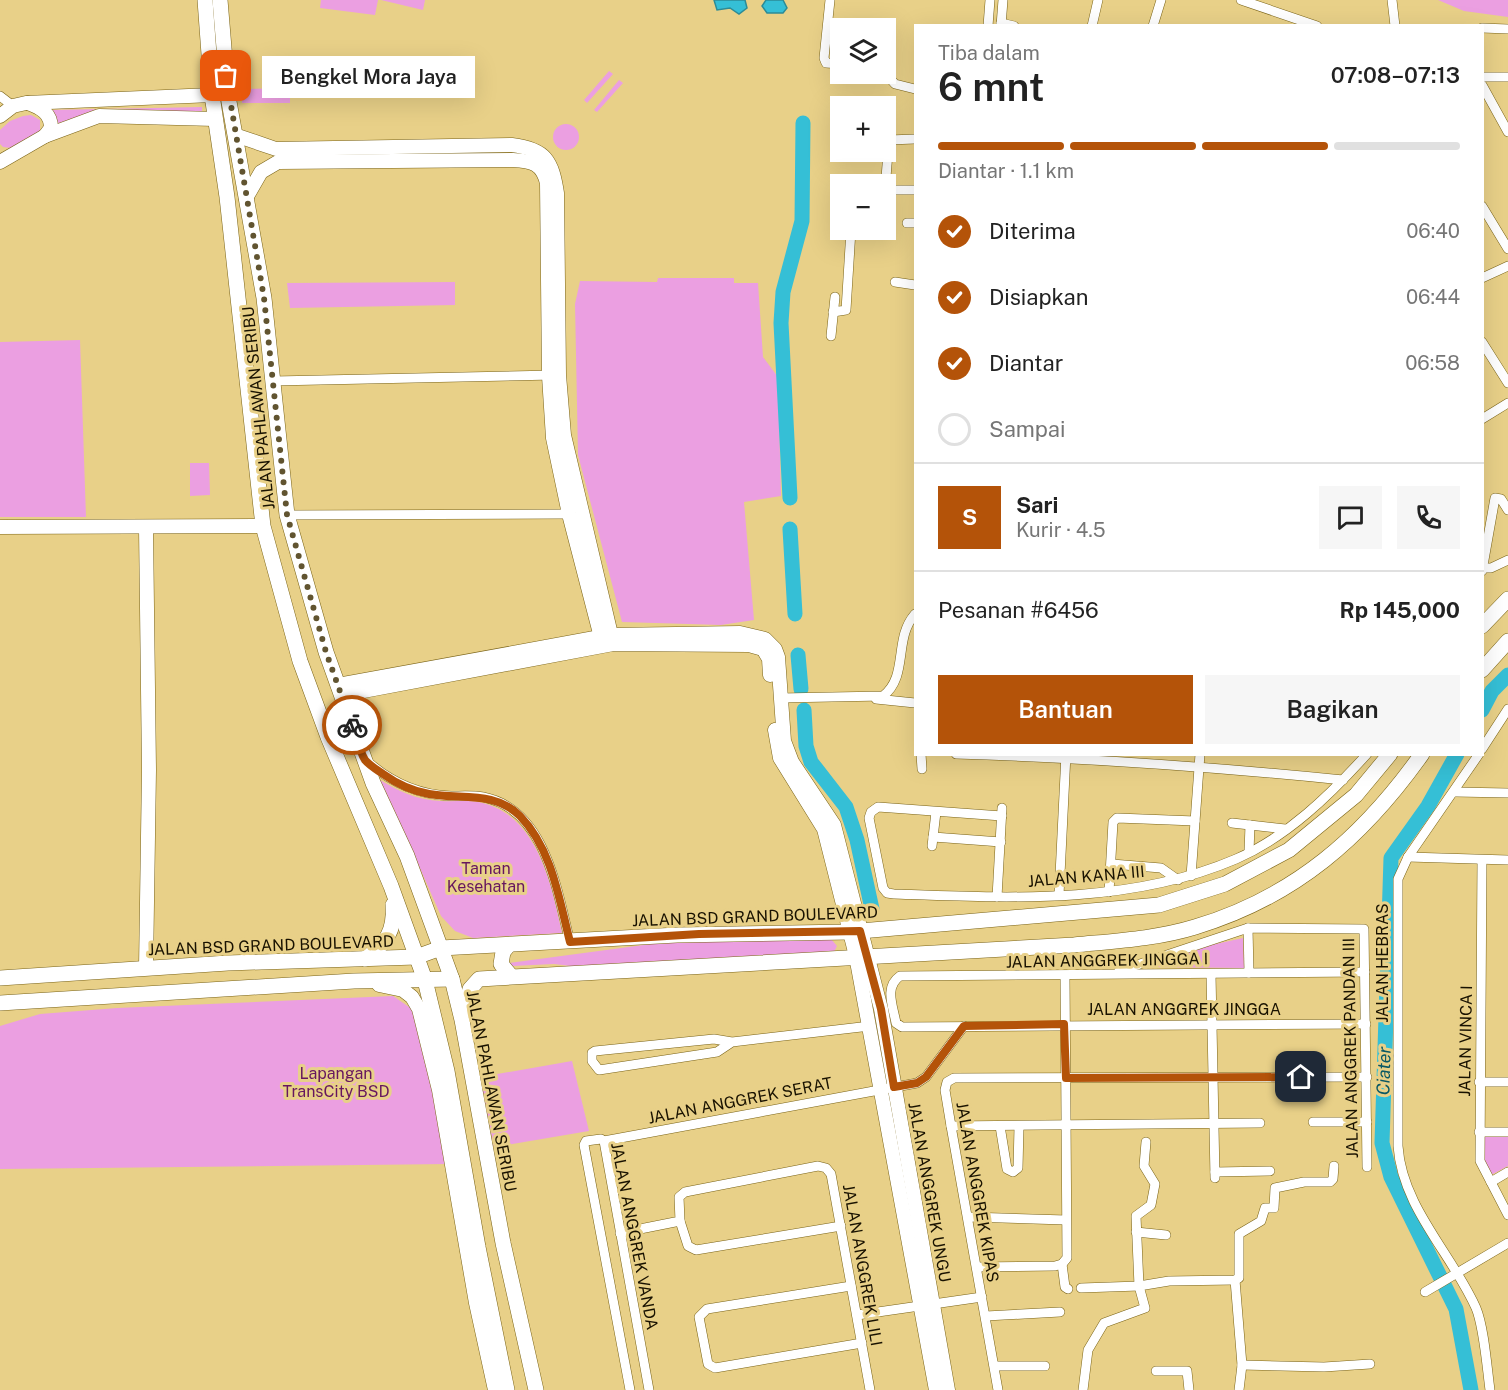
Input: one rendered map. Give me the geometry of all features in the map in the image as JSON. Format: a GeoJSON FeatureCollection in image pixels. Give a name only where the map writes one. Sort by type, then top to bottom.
{"type":"FeatureCollection","features":[{"type":"Feature","properties":{"kind":"main road","name":"JALAN PAHLAWAN SERIBU"},"geometry":{"type":"LineString","coordinates":[[205,0],[212,95],[229,208],[263,526],[300,661],[328,737],[391,886],[425,980],[447,1071],[478,1247],[507,1390]]}},
{"type":"Feature","properties":{"kind":"main road","name":"JALAN PAHLAWAN SERIBU"},"geometry":{"type":"LineString","coordinates":[[220,0],[228,96],[264,298],[287,515],[326,652],[365,760],[407,856],[452,979],[462,1020],[503,1243],[536,1390]]}},
{"type":"Feature","properties":{"kind":"main road"},"geometry":{"type":"LineString","coordinates":[[1484,624],[1508,599]]}},
{"type":"Feature","properties":{"kind":"main road"},"geometry":{"type":"LineString","coordinates":[[1484,668],[1508,641]]}},
{"type":"Feature","properties":{"kind":"main road"},"geometry":{"type":"LineString","coordinates":[[300,661],[308,666],[317,667],[326,652]]}},
{"type":"Feature","properties":{"kind":"main road","name":"JALAN BSD GRAND BOULEVARD"},"geometry":{"type":"LineString","coordinates":[[0,978],[146,968],[416,957],[441,948],[699,934],[854,931],[1134,909],[1187,897],[1225,884],[1289,850],[1356,795],[1388,756]]}},
{"type":"Feature","properties":{"kind":"main road"},"geometry":{"type":"LineString","coordinates":[[462,1020],[470,989],[479,979],[1074,945],[1144,938],[1194,927],[1222,918],[1305,877],[1321,865],[1374,817],[1420,756]]}},
{"type":"Feature","properties":{"kind":"main road"},"geometry":{"type":"LineString","coordinates":[[351,982],[362,972],[361,959],[383,945],[390,936],[394,917],[391,886]]}},
{"type":"Feature","properties":{"kind":"main road"},"geometry":{"type":"LineString","coordinates":[[508,946],[503,952],[501,964],[512,976]]}},
{"type":"Feature","properties":{"kind":"main road"},"geometry":{"type":"LineString","coordinates":[[0,1003],[351,982],[452,979]]}},
{"type":"Feature","properties":{"kind":"main road"},"geometry":{"type":"LineString","coordinates":[[0,1014],[64,999]]}},
{"type":"Feature","properties":{"kind":"street"},"geometry":{"type":"LineString","coordinates":[[830,0],[824,58],[826,63],[830,63]]}},
{"type":"Feature","properties":{"kind":"street"},"geometry":{"type":"LineString","coordinates":[[988,24],[990,0]]}},
{"type":"Feature","properties":{"kind":"street"},"geometry":{"type":"LineString","coordinates":[[1001,24],[1003,0]]}},
{"type":"Feature","properties":{"kind":"street"},"geometry":{"type":"LineString","coordinates":[[1092,24],[1098,0]]}},
{"type":"Feature","properties":{"kind":"street"},"geometry":{"type":"LineString","coordinates":[[1155,24],[1161,0]]}},
{"type":"Feature","properties":{"kind":"street"},"geometry":{"type":"LineString","coordinates":[[1242,0],[1311,24]]}},
{"type":"Feature","properties":{"kind":"street"},"geometry":{"type":"LineString","coordinates":[[1392,0],[1395,24]]}},
{"type":"Feature","properties":{"kind":"street"},"geometry":{"type":"LineString","coordinates":[[1484,28],[1508,29]]}},
{"type":"Feature","properties":{"kind":"street"},"geometry":{"type":"LineString","coordinates":[[1484,76],[1508,77]]}},
{"type":"Feature","properties":{"kind":"street"},"geometry":{"type":"LineString","coordinates":[[896,84],[914,89]]}},
{"type":"Feature","properties":{"kind":"street"},"geometry":{"type":"LineString","coordinates":[[1484,89],[1508,132]]}},
{"type":"Feature","properties":{"kind":"street"},"geometry":{"type":"LineString","coordinates":[[0,115],[19,104],[212,95]]}},
{"type":"Feature","properties":{"kind":"street"},"geometry":{"type":"LineString","coordinates":[[0,96],[42,110],[50,117],[51,128],[45,136]]}},
{"type":"Feature","properties":{"kind":"street"},"geometry":{"type":"LineString","coordinates":[[3,157],[45,136],[99,116],[215,119]]}},
{"type":"Feature","properties":{"kind":"street"},"geometry":{"type":"LineString","coordinates":[[235,135],[277,156],[513,160],[538,157],[547,183],[554,375],[553,438],[569,514],[608,641]]}},
{"type":"Feature","properties":{"kind":"street"},"geometry":{"type":"LineString","coordinates":[[886,174],[889,140],[914,139]]}},
{"type":"Feature","properties":{"kind":"street"},"geometry":{"type":"LineString","coordinates":[[246,198],[261,172],[277,156]]}},
{"type":"Feature","properties":{"kind":"street"},"geometry":{"type":"LineString","coordinates":[[896,190],[914,190]]}},
{"type":"Feature","properties":{"kind":"street"},"geometry":{"type":"LineString","coordinates":[[1484,209],[1508,249]]}},
{"type":"Feature","properties":{"kind":"street"},"geometry":{"type":"LineString","coordinates":[[833,312],[846,310],[850,240]]}},
{"type":"Feature","properties":{"kind":"street"},"geometry":{"type":"LineString","coordinates":[[1484,277],[1506,266],[1508,256]]}},
{"type":"Feature","properties":{"kind":"street"},"geometry":{"type":"LineString","coordinates":[[895,282],[914,285]]}},
{"type":"Feature","properties":{"kind":"street"},"geometry":{"type":"LineString","coordinates":[[831,336],[835,297]]}},
{"type":"Feature","properties":{"kind":"street"},"geometry":{"type":"LineString","coordinates":[[1484,345],[1508,383]]}},
{"type":"Feature","properties":{"kind":"street"},"geometry":{"type":"LineString","coordinates":[[274,381],[554,375]]}},
{"type":"Feature","properties":{"kind":"street"},"geometry":{"type":"LineString","coordinates":[[554,375],[564,435],[608,641]]}},
{"type":"Feature","properties":{"kind":"street"},"geometry":{"type":"LineString","coordinates":[[1484,418],[1508,403]]}},
{"type":"Feature","properties":{"kind":"street"},"geometry":{"type":"LineString","coordinates":[[1484,558],[1495,498],[1501,499],[1508,510]]}},
{"type":"Feature","properties":{"kind":"street"},"geometry":{"type":"LineString","coordinates":[[287,515],[569,514]]}},
{"type":"Feature","properties":{"kind":"street"},"geometry":{"type":"LineString","coordinates":[[0,527],[263,526]]}},
{"type":"Feature","properties":{"kind":"street"},"geometry":{"type":"LineString","coordinates":[[146,527],[149,770],[146,968]]}},
{"type":"Feature","properties":{"kind":"street"},"geometry":{"type":"LineString","coordinates":[[1484,569],[1508,560]]}},
{"type":"Feature","properties":{"kind":"street"},"geometry":{"type":"LineString","coordinates":[[867,698],[883,696],[893,689],[897,677],[903,633],[914,616]]}},
{"type":"Feature","properties":{"kind":"street"},"geometry":{"type":"LineString","coordinates":[[340,690],[608,641],[740,633],[758,636],[770,642],[778,657],[781,698],[778,715]]}},
{"type":"Feature","properties":{"kind":"street"},"geometry":{"type":"LineString","coordinates":[[608,641],[749,645],[763,649],[769,659],[778,715]]}},
{"type":"Feature","properties":{"kind":"street"},"geometry":{"type":"LineString","coordinates":[[781,698],[867,698],[914,703]]}},
{"type":"Feature","properties":{"kind":"street"},"geometry":{"type":"LineString","coordinates":[[1484,746],[1508,709]]}},
{"type":"Feature","properties":{"kind":"street","name":"JALAN ANGGREK UNGU"},"geometry":{"type":"LineString","coordinates":[[778,715],[792,762],[834,825],[888,1088],[927,1303],[948,1390]]}},
{"type":"Feature","properties":{"kind":"street"},"geometry":{"type":"LineString","coordinates":[[921,756],[922,769]]}},
{"type":"Feature","properties":{"kind":"street"},"geometry":{"type":"LineString","coordinates":[[1059,895],[1066,756],[1343,780]]}},
{"type":"Feature","properties":{"kind":"street"},"geometry":{"type":"LineString","coordinates":[[1191,876],[1200,756]]}},
{"type":"Feature","properties":{"kind":"street","name":"JALAN KANA III"},"geometry":{"type":"LineString","coordinates":[[936,812],[879,807],[871,812],[869,818],[887,893],[997,897],[1109,892],[1178,880],[1249,852],[1285,829],[1343,780],[1365,756]]}},
{"type":"Feature","properties":{"kind":"street","name":"JALAN HEBRAS"},"geometry":{"type":"LineString","coordinates":[[1478,756],[1408,857],[1398,879],[1400,1166],[1416,1204],[1477,1310],[1490,1390]]}},
{"type":"Feature","properties":{"kind":"street"},"geometry":{"type":"LineString","coordinates":[[365,760],[394,781],[412,790],[430,795],[482,797],[497,801],[518,814],[541,845],[555,880],[570,942]]}},
{"type":"Feature","properties":{"kind":"street"},"geometry":{"type":"LineString","coordinates":[[1455,792],[1508,793]]}},
{"type":"Feature","properties":{"kind":"street"},"geometry":{"type":"LineString","coordinates":[[997,897],[1001,842],[1002,812],[936,812],[933,842],[1001,842]]}},
{"type":"Feature","properties":{"kind":"street"},"geometry":{"type":"LineString","coordinates":[[1109,892],[1113,822],[1120,816],[1195,821]]}},
{"type":"Feature","properties":{"kind":"street"},"geometry":{"type":"LineString","coordinates":[[1232,823],[1285,829]]}},
{"type":"Feature","properties":{"kind":"street"},"geometry":{"type":"LineString","coordinates":[[1249,852],[1250,825]]}},
{"type":"Feature","properties":{"kind":"street"},"geometry":{"type":"LineString","coordinates":[[1408,857],[1508,860]]}},
{"type":"Feature","properties":{"kind":"street","name":"JALAN VINCA I"},"geometry":{"type":"LineString","coordinates":[[1482,860],[1480,1161],[1508,1215]]}},
{"type":"Feature","properties":{"kind":"street","name":"JALAN KANA III"},"geometry":{"type":"LineString","coordinates":[[1112,864],[1161,868],[1178,880]]}},
{"type":"Feature","properties":{"kind":"street"},"geometry":{"type":"LineString","coordinates":[[1111,974],[1248,928],[1249,973]]}},
{"type":"Feature","properties":{"kind":"street","name":"JALAN ANGGREK PANDAN III"},"geometry":{"type":"LineString","coordinates":[[1248,928],[1364,929],[1367,1167]]}},
{"type":"Feature","properties":{"kind":"street","name":"JALAN ANGGREK UNGU"},"geometry":{"type":"LineString","coordinates":[[862,956],[870,1026],[888,1088]]}},
{"type":"Feature","properties":{"kind":"street","name":"JALAN ANGGREK JINGGA I"},"geometry":{"type":"LineString","coordinates":[[896,1023],[890,989],[893,981],[900,976],[1365,972]]}},
{"type":"Feature","properties":{"kind":"street"},"geometry":{"type":"LineString","coordinates":[[1211,974],[1215,1175],[1270,1171]]}},
{"type":"Feature","properties":{"kind":"street"},"geometry":{"type":"LineString","coordinates":[[977,1267],[1058,1265],[1067,1258],[1064,1126],[1065,976]]}},
{"type":"Feature","properties":{"kind":"street"},"geometry":{"type":"LineString","coordinates":[[351,982],[396,987],[412,997],[419,1009],[439,1090],[476,1303],[495,1390]]}},
{"type":"Feature","properties":{"kind":"street","name":"JALAN ANGGREK JINGGA"},"geometry":{"type":"LineString","coordinates":[[896,1023],[902,1026],[1366,1024]]}},
{"type":"Feature","properties":{"kind":"street"},"geometry":{"type":"LineString","coordinates":[[732,1042],[717,1052],[599,1070],[592,1061],[592,1053],[595,1051],[714,1039],[732,1042],[870,1026]]}},
{"type":"Feature","properties":{"kind":"street","name":"JALAN ANGGREK SERAT"},"geometry":{"type":"LineString","coordinates":[[602,1140],[917,1083],[926,1077],[964,1026]]}},
{"type":"Feature","properties":{"kind":"street"},"geometry":{"type":"LineString","coordinates":[[1066,1078],[1366,1077]]}},
{"type":"Feature","properties":{"kind":"street","name":"JALAN ANGGREK KIPAS"},"geometry":{"type":"LineString","coordinates":[[998,1390],[945,1086],[950,1079],[1066,1078]]}},
{"type":"Feature","properties":{"kind":"street"},"geometry":{"type":"LineString","coordinates":[[1479,1082],[1508,1083]]}},
{"type":"Feature","properties":{"kind":"street"},"geometry":{"type":"LineString","coordinates":[[1313,1122],[1366,1122]]}},
{"type":"Feature","properties":{"kind":"street"},"geometry":{"type":"LineString","coordinates":[[951,1126],[1260,1123]]}},
{"type":"Feature","properties":{"kind":"street"},"geometry":{"type":"LineString","coordinates":[[1000,1126],[1007,1169],[1013,1172],[1018,1168],[1019,1127]]}},
{"type":"Feature","properties":{"kind":"street"},"geometry":{"type":"LineString","coordinates":[[1479,1132],[1508,1132]]}},
{"type":"Feature","properties":{"kind":"street","name":"JALAN ANGGREK VANDA"},"geometry":{"type":"LineString","coordinates":[[630,1390],[586,1141],[602,1140],[649,1390]]}},
{"type":"Feature","properties":{"kind":"street"},"geometry":{"type":"LineString","coordinates":[[1083,1390],[1088,1350],[1104,1323],[1145,1308],[1139,1286],[1136,1216],[1151,1205],[1153,1200],[1155,1184],[1144,1166],[1146,1142]]}},
{"type":"Feature","properties":{"kind":"street","name":"JALAN ANGGREK LILI"},"geometry":{"type":"LineString","coordinates":[[680,1221],[681,1194],[818,1166],[826,1168],[831,1174],[870,1390]]}},
{"type":"Feature","properties":{"kind":"street"},"geometry":{"type":"LineString","coordinates":[[1239,1390],[1242,1365],[1236,1280],[1241,1270],[1239,1234],[1260,1221],[1265,1208],[1274,1208],[1275,1188],[1304,1182],[1330,1182],[1333,1179],[1334,1166]]}},
{"type":"Feature","properties":{"kind":"street"},"geometry":{"type":"LineString","coordinates":[[1491,1182],[1508,1172]]}},
{"type":"Feature","properties":{"kind":"street"},"geometry":{"type":"LineString","coordinates":[[969,1217],[1066,1220]]}},
{"type":"Feature","properties":{"kind":"street"},"geometry":{"type":"LineString","coordinates":[[620,1233],[680,1221],[688,1246],[696,1250],[841,1226]]}},
{"type":"Feature","properties":{"kind":"street"},"geometry":{"type":"LineString","coordinates":[[1136,1232],[1166,1235]]}},
{"type":"Feature","properties":{"kind":"street"},"geometry":{"type":"LineString","coordinates":[[1425,1292],[1508,1242]]}},
{"type":"Feature","properties":{"kind":"street"},"geometry":{"type":"LineString","coordinates":[[1058,1265],[1065,1287],[1068,1289]]}},
{"type":"Feature","properties":{"kind":"street"},"geometry":{"type":"LineString","coordinates":[[1081,1288],[1139,1286],[1169,1281],[1236,1280]]}},
{"type":"Feature","properties":{"kind":"street"},"geometry":{"type":"LineString","coordinates":[[851,1286],[707,1309],[699,1317],[708,1364],[715,1368],[862,1343]]}},
{"type":"Feature","properties":{"kind":"street"},"geometry":{"type":"LineString","coordinates":[[857,1315],[927,1303],[982,1297]]}},
{"type":"Feature","properties":{"kind":"street","name":"JALAN ANGGREK UNGU"},"geometry":{"type":"LineString","coordinates":[[927,1303],[936,1390]]}},
{"type":"Feature","properties":{"kind":"street"},"geometry":{"type":"LineString","coordinates":[[986,1316],[1060,1312]]}},
{"type":"Feature","properties":{"kind":"street"},"geometry":{"type":"LineString","coordinates":[[1242,1365],[1324,1367],[1370,1364]]}},
{"type":"Feature","properties":{"kind":"street"},"geometry":{"type":"LineString","coordinates":[[995,1366],[1045,1366]]}},
{"type":"Feature","properties":{"kind":"street"},"geometry":{"type":"LineString","coordinates":[[1156,1371],[1187,1371],[1190,1390]]}},
{"type":"Feature","properties":{"kind":"green space"},"geometry":{"type":"Polygon","coordinates":[[[321,0],[378,0],[375,15],[320,8],[321,0]]]}},
{"type":"Feature","properties":{"kind":"green space"},"geometry":{"type":"Polygon","coordinates":[[[381,0],[425,0],[423,10],[381,0]]]}},
{"type":"Feature","properties":{"kind":"green space"},"geometry":{"type":"Polygon","coordinates":[[[1438,0],[1508,0],[1508,17],[1464,11],[1438,0]]]}},
{"type":"Feature","properties":{"kind":"green space"},"geometry":{"type":"Polygon","coordinates":[[[609,71],[613,74],[587,103],[584,100],[609,71]]]}},
{"type":"Feature","properties":{"kind":"green space"},"geometry":{"type":"Polygon","coordinates":[[[619,80],[623,83],[597,112],[594,110],[619,80]]]}},
{"type":"Feature","properties":{"kind":"green space"},"geometry":{"type":"Polygon","coordinates":[[[290,88],[290,103],[242,103],[242,89],[290,88]]]}},
{"type":"Feature","properties":{"kind":"green space"},"geometry":{"type":"Polygon","coordinates":[[[202,107],[202,112],[81,117],[55,124],[50,110],[202,107]]]}},
{"type":"Feature","properties":{"kind":"green space"},"geometry":{"type":"Polygon","coordinates":[[[31,115],[40,120],[40,133],[11,148],[3,147],[0,144],[0,130],[10,121],[31,115]]]}},
{"type":"Feature","properties":{"kind":"green space"},"geometry":{"type":"Polygon","coordinates":[[[566,124],[575,128],[579,137],[575,146],[566,150],[557,146],[553,137],[557,128],[566,124]]]}},
{"type":"Feature","properties":{"kind":"green space"},"geometry":{"type":"Polygon","coordinates":[[[658,278],[734,278],[734,283],[758,283],[763,357],[778,377],[781,496],[744,502],[754,620],[721,625],[622,622],[578,455],[575,304],[580,281],[657,282],[658,278]]]}},
{"type":"Feature","properties":{"kind":"green space"},"geometry":{"type":"Polygon","coordinates":[[[455,282],[455,305],[290,308],[287,283],[455,282]]]}},
{"type":"Feature","properties":{"kind":"green space"},"geometry":{"type":"Polygon","coordinates":[[[80,340],[86,517],[0,517],[0,342],[80,340]]]}},
{"type":"Feature","properties":{"kind":"green space"},"geometry":{"type":"Polygon","coordinates":[[[190,463],[209,463],[210,495],[190,496],[190,463]]]}},
{"type":"Feature","properties":{"kind":"green space","name":"Taman Kesehatan"},"geometry":{"type":"Polygon","coordinates":[[[377,778],[415,797],[478,802],[498,809],[514,820],[528,835],[538,853],[553,893],[562,933],[473,938],[455,931],[441,916],[377,778]]]}},
{"type":"Feature","properties":{"kind":"green space"},"geometry":{"type":"Polygon","coordinates":[[[780,938],[831,939],[837,946],[834,952],[579,967],[554,964],[512,966],[509,963],[651,944],[780,938]]]}},
{"type":"Feature","properties":{"kind":"green space"},"geometry":{"type":"Polygon","coordinates":[[[1243,938],[1244,968],[1148,967],[1211,945],[1243,938]]]}},
{"type":"Feature","properties":{"kind":"green space","name":"Lapangan TransCity BSD"},"geometry":{"type":"Polygon","coordinates":[[[393,996],[412,1009],[435,1086],[449,1164],[0,1169],[0,1026],[40,1014],[117,1008],[393,996]]]}},
{"type":"Feature","properties":{"kind":"green space"},"geometry":{"type":"Polygon","coordinates":[[[572,1061],[589,1131],[494,1147],[480,1077],[572,1061]]]}},
{"type":"Feature","properties":{"kind":"green space"},"geometry":{"type":"Polygon","coordinates":[[[1482,1133],[1508,1134],[1508,1166],[1491,1175],[1484,1160],[1482,1133]]]}},
{"type":"Feature","properties":{"kind":"water"},"geometry":{"type":"Polygon","coordinates":[[[714,0],[745,0],[747,8],[739,14],[730,8],[717,10],[714,0]]]}},
{"type":"Feature","properties":{"kind":"water"},"geometry":{"type":"Polygon","coordinates":[[[766,0],[783,0],[787,8],[783,13],[767,13],[762,6],[766,0]]]}},
{"type":"Feature","properties":{"kind":"waterway"},"geometry":{"type":"LineString","coordinates":[[790,498],[781,323],[783,292],[802,221],[803,123]]}},
{"type":"Feature","properties":{"kind":"waterway"},"geometry":{"type":"LineString","coordinates":[[790,529],[795,614]]}},
{"type":"Feature","properties":{"kind":"waterway"},"geometry":{"type":"LineString","coordinates":[[798,655],[801,689]]}},
{"type":"Feature","properties":{"kind":"waterway","name":"Ciater"},"geometry":{"type":"LineString","coordinates":[[1484,706],[1492,691],[1508,675]]}},
{"type":"Feature","properties":{"kind":"waterway"},"geometry":{"type":"LineString","coordinates":[[804,710],[806,746],[811,762],[846,807],[857,840],[872,909]]}},
{"type":"Feature","properties":{"kind":"waterway","name":"Ciater"},"geometry":{"type":"LineString","coordinates":[[1456,756],[1428,806],[1391,858],[1382,1143],[1391,1177],[1456,1309],[1471,1390]]}},
{"type":"Feature","properties":{"kind":"way so far"},"geometry":{"type":"LineString","coordinates":[[226,76],[264,298],[287,515],[310,601],[352,725]]}},
{"type":"Feature","properties":{"kind":"place","name":"Bengkel Mora Jaya"},"geometry":{"type":"Point","coordinates":[226,76]}},
{"type":"Feature","properties":{"kind":"route"},"geometry":{"type":"LineString","coordinates":[[352,725],[365,760],[394,781],[412,790],[430,795],[482,797],[497,801],[518,814],[541,845],[555,880],[570,942],[775,931],[860,931],[881,1009],[894,1087],[917,1083],[926,1077],[964,1026],[1064,1024],[1066,1078],[1301,1077]]}}]}
